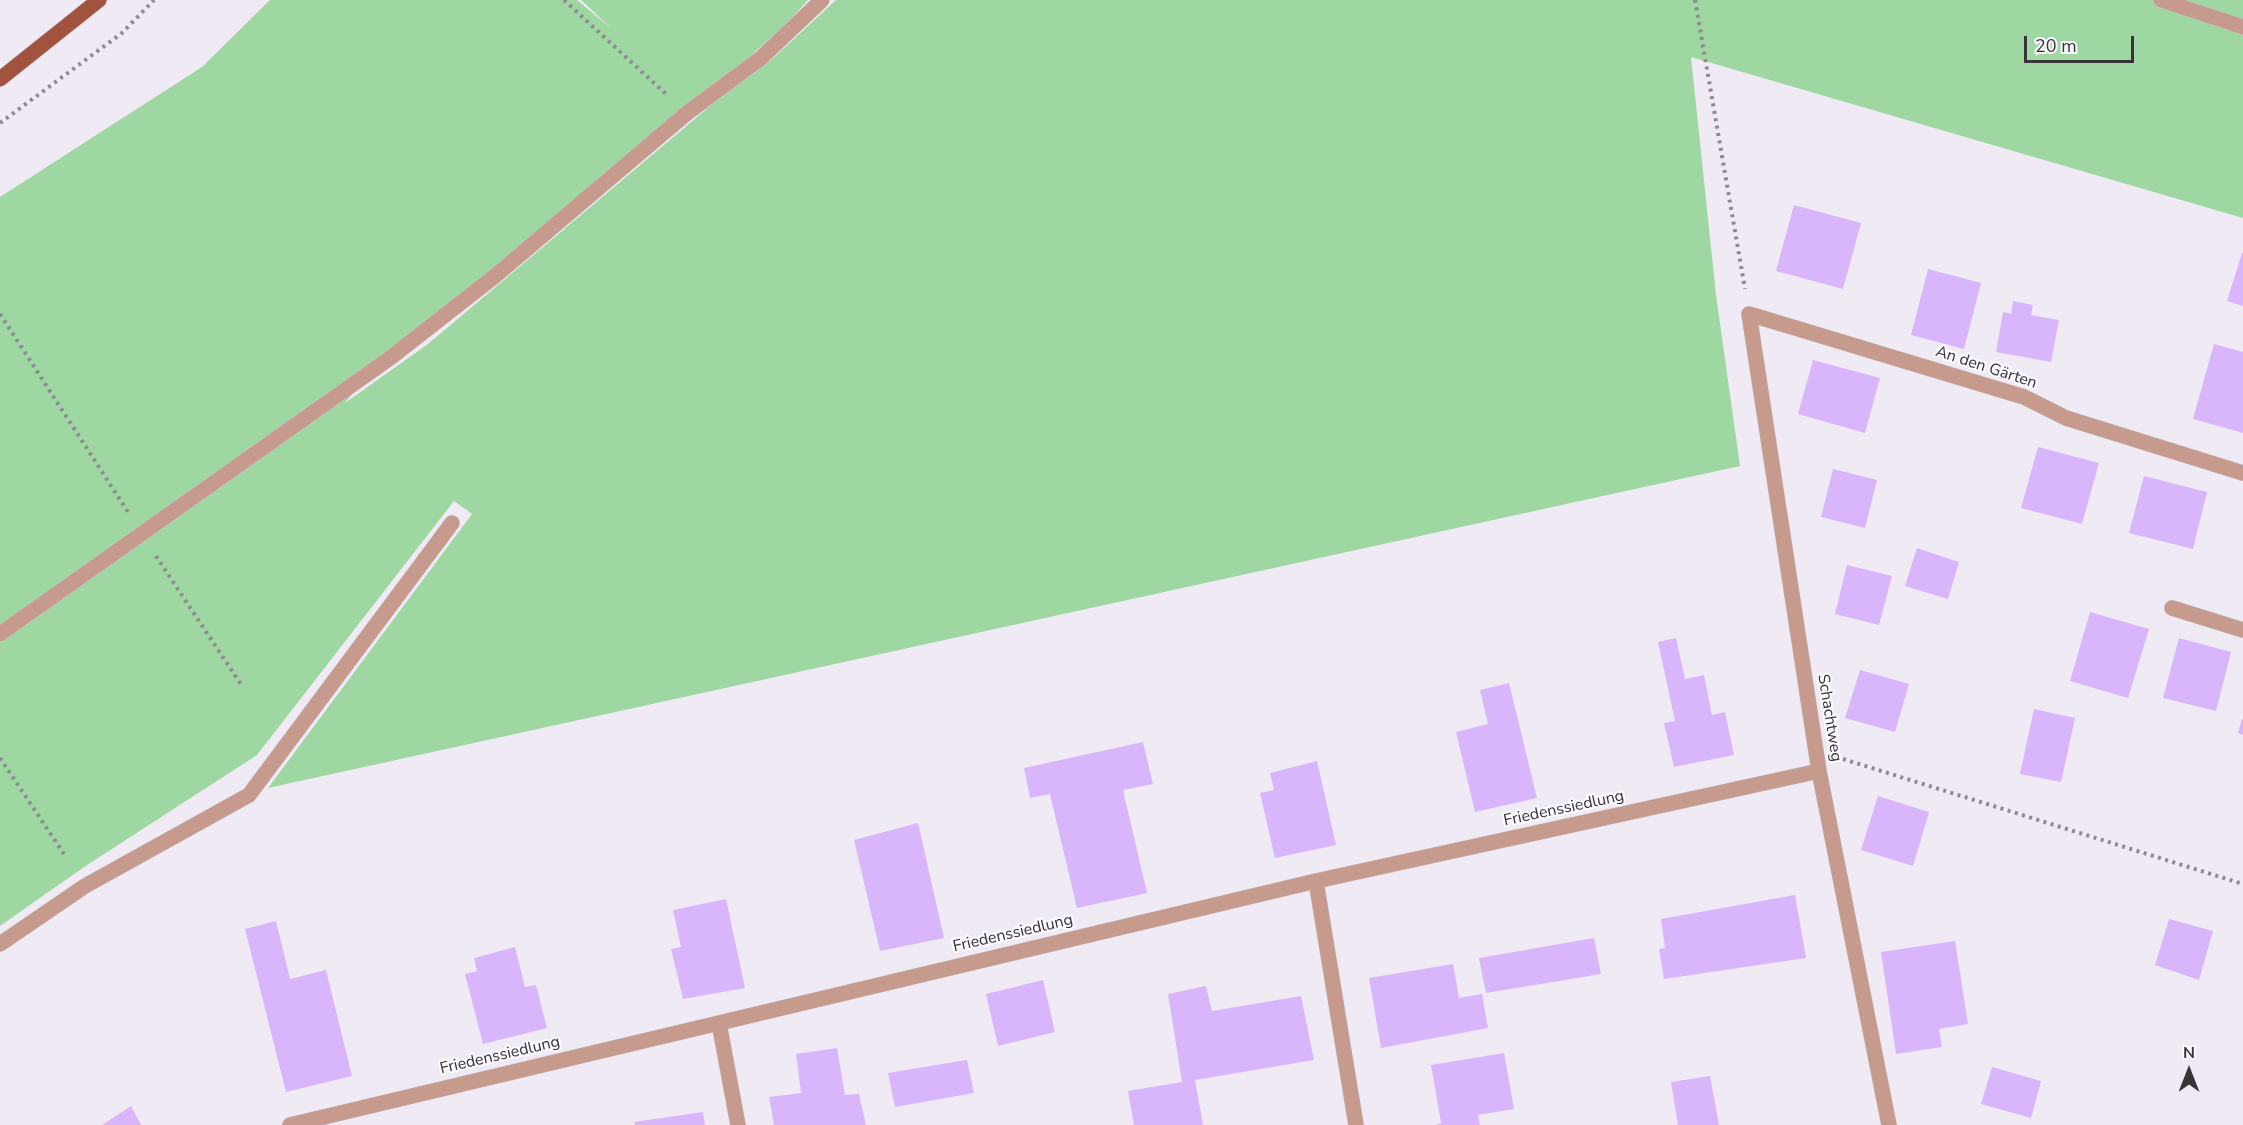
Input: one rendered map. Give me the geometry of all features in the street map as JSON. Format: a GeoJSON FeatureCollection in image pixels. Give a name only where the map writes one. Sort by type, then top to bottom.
{"type":"FeatureCollection","features":[{"type":"Feature","properties":{"kind":"main road"},"geometry":{"type":"LineString","coordinates":[[0,80],[99,0]]}},
{"type":"Feature","properties":{"kind":"street"},"geometry":{"type":"LineString","coordinates":[[0,634],[143,536],[390,358],[495,276],[687,113],[760,58],[822,0]]}},
{"type":"Feature","properties":{"kind":"street"},"geometry":{"type":"LineString","coordinates":[[2161,0],[2243,27]]}},
{"type":"Feature","properties":{"kind":"street","name":"An den Gärten"},"geometry":{"type":"LineString","coordinates":[[1749,314],[2024,397],[2066,417],[2243,473]]}},
{"type":"Feature","properties":{"kind":"street","name":"Schachtweg"},"geometry":{"type":"LineString","coordinates":[[1749,314],[1819,771],[1889,1125]]}},
{"type":"Feature","properties":{"kind":"street"},"geometry":{"type":"LineString","coordinates":[[0,944],[85,886],[249,795],[452,523]]}},
{"type":"Feature","properties":{"kind":"street"},"geometry":{"type":"LineString","coordinates":[[2172,608],[2243,630]]}},
{"type":"Feature","properties":{"kind":"street","name":"Friedenssiedlung"},"geometry":{"type":"LineString","coordinates":[[290,1125],[1316,881],[1819,771]]}},
{"type":"Feature","properties":{"kind":"street"},"geometry":{"type":"LineString","coordinates":[[1316,881],[1356,1125]]}},
{"type":"Feature","properties":{"kind":"street"},"geometry":{"type":"LineString","coordinates":[[719,1023],[738,1125]]}},
{"type":"Feature","properties":{"kind":"path"},"geometry":{"type":"LineString","coordinates":[[0,123],[122,33],[154,0]]}},
{"type":"Feature","properties":{"kind":"path"},"geometry":{"type":"LineString","coordinates":[[564,0],[687,113]]}},
{"type":"Feature","properties":{"kind":"path"},"geometry":{"type":"LineString","coordinates":[[1695,0],[1749,314]]}},
{"type":"Feature","properties":{"kind":"path"},"geometry":{"type":"LineString","coordinates":[[0,314],[242,686]]}},
{"type":"Feature","properties":{"kind":"path"},"geometry":{"type":"LineString","coordinates":[[1816,751],[2243,884]]}},
{"type":"Feature","properties":{"kind":"path"},"geometry":{"type":"LineString","coordinates":[[0,758],[64,854]]}},
{"type":"Feature","properties":{"kind":"green space"},"geometry":{"type":"Polygon","coordinates":[[[270,0],[577,0],[612,29],[581,0],[808,0],[786,24],[687,113],[390,358],[385,353],[345,403],[428,344],[716,101],[770,61],[836,0],[2243,0],[2243,218],[1691,57],[1716,295],[1740,466],[268,788],[472,514],[454,501],[257,755],[84,867],[0,926],[0,197],[202,67],[270,0]]]}},
{"type":"Feature","properties":{"kind":"building"},"geometry":{"type":"Polygon","coordinates":[[[1794,205],[1861,223],[1843,289],[1776,271],[1794,205]]]}},
{"type":"Feature","properties":{"kind":"building"},"geometry":{"type":"Polygon","coordinates":[[[2243,253],[2243,306],[2227,301],[2243,253]]]}},
{"type":"Feature","properties":{"kind":"building"},"geometry":{"type":"Polygon","coordinates":[[[1928,269],[1981,283],[1964,349],[1911,335],[1928,269]]]}},
{"type":"Feature","properties":{"kind":"building"},"geometry":{"type":"Polygon","coordinates":[[[2013,301],[2033,305],[2031,315],[2059,320],[2051,362],[1996,352],[2003,312],[2011,314],[2013,301]]]}},
{"type":"Feature","properties":{"kind":"building"},"geometry":{"type":"Polygon","coordinates":[[[2214,344],[2243,352],[2243,433],[2193,419],[2214,344]]]}},
{"type":"Feature","properties":{"kind":"building"},"geometry":{"type":"Polygon","coordinates":[[[1813,360],[1880,378],[1865,433],[1798,414],[1813,360]]]}},
{"type":"Feature","properties":{"kind":"building"},"geometry":{"type":"Polygon","coordinates":[[[2038,447],[2099,463],[2082,524],[2021,508],[2038,447]]]}},
{"type":"Feature","properties":{"kind":"building"},"geometry":{"type":"Polygon","coordinates":[[[1833,469],[1877,480],[1865,528],[1821,517],[1833,469]]]}},
{"type":"Feature","properties":{"kind":"building"},"geometry":{"type":"Polygon","coordinates":[[[2144,476],[2207,492],[2193,549],[2129,533],[2144,476]]]}},
{"type":"Feature","properties":{"kind":"building"},"geometry":{"type":"Polygon","coordinates":[[[1917,548],[1959,562],[1948,599],[1905,586],[1917,548]]]}},
{"type":"Feature","properties":{"kind":"building"},"geometry":{"type":"Polygon","coordinates":[[[1847,565],[1892,576],[1879,625],[1835,614],[1847,565]]]}},
{"type":"Feature","properties":{"kind":"building"},"geometry":{"type":"Polygon","coordinates":[[[2090,612],[2149,629],[2128,698],[2070,681],[2090,612]]]}},
{"type":"Feature","properties":{"kind":"building"},"geometry":{"type":"Polygon","coordinates":[[[1676,638],[1685,679],[1704,675],[1712,715],[1725,712],[1734,755],[1674,767],[1664,723],[1675,721],[1658,642],[1676,638]]]}},
{"type":"Feature","properties":{"kind":"building"},"geometry":{"type":"Polygon","coordinates":[[[2179,638],[2231,652],[2216,711],[2163,698],[2179,638]]]}},
{"type":"Feature","properties":{"kind":"building"},"geometry":{"type":"Polygon","coordinates":[[[1860,670],[1909,684],[1895,732],[1845,718],[1860,670]]]}},
{"type":"Feature","properties":{"kind":"building"},"geometry":{"type":"Polygon","coordinates":[[[1509,683],[1537,798],[1475,812],[1456,732],[1488,724],[1480,690],[1509,683]]]}},
{"type":"Feature","properties":{"kind":"building"},"geometry":{"type":"Polygon","coordinates":[[[2034,709],[2075,718],[2061,782],[2020,774],[2034,709]]]}},
{"type":"Feature","properties":{"kind":"building"},"geometry":{"type":"Polygon","coordinates":[[[2243,719],[2243,735],[2238,733],[2243,719]]]}},
{"type":"Feature","properties":{"kind":"building"},"geometry":{"type":"Polygon","coordinates":[[[1143,742],[1153,784],[1123,790],[1147,893],[1077,908],[1050,794],[1030,798],[1024,768],[1143,742]]]}},
{"type":"Feature","properties":{"kind":"building"},"geometry":{"type":"Polygon","coordinates":[[[1317,761],[1336,845],[1275,858],[1260,793],[1274,790],[1270,773],[1317,761]]]}},
{"type":"Feature","properties":{"kind":"building"},"geometry":{"type":"Polygon","coordinates":[[[1878,796],[1929,812],[1913,866],[1861,850],[1878,796]]]}},
{"type":"Feature","properties":{"kind":"building"},"geometry":{"type":"Polygon","coordinates":[[[918,823],[944,938],[880,951],[854,840],[918,823]]]}},
{"type":"Feature","properties":{"kind":"building"},"geometry":{"type":"Polygon","coordinates":[[[1795,895],[1806,958],[1664,979],[1659,949],[1665,948],[1661,919],[1795,895]]]}},
{"type":"Feature","properties":{"kind":"building"},"geometry":{"type":"Polygon","coordinates":[[[726,899],[745,988],[683,999],[671,949],[681,947],[673,910],[726,899]]]}},
{"type":"Feature","properties":{"kind":"building"},"geometry":{"type":"Polygon","coordinates":[[[2169,919],[2213,931],[2199,980],[2155,965],[2169,919]]]}},
{"type":"Feature","properties":{"kind":"building"},"geometry":{"type":"Polygon","coordinates":[[[276,921],[290,979],[326,970],[352,1076],[286,1092],[245,929],[276,921]]]}},
{"type":"Feature","properties":{"kind":"building"},"geometry":{"type":"Polygon","coordinates":[[[1594,938],[1601,974],[1486,993],[1479,958],[1594,938]]]}},
{"type":"Feature","properties":{"kind":"building"},"geometry":{"type":"Polygon","coordinates":[[[1955,941],[1968,1024],[1939,1029],[1942,1047],[1896,1054],[1881,952],[1955,941]]]}},
{"type":"Feature","properties":{"kind":"building"},"geometry":{"type":"Polygon","coordinates":[[[515,947],[525,987],[536,985],[547,1028],[483,1044],[465,974],[477,971],[474,958],[515,947]]]}},
{"type":"Feature","properties":{"kind":"building"},"geometry":{"type":"Polygon","coordinates":[[[1453,964],[1459,998],[1482,994],[1488,1028],[1381,1048],[1369,978],[1453,964]]]}},
{"type":"Feature","properties":{"kind":"building"},"geometry":{"type":"Polygon","coordinates":[[[1043,980],[1055,1032],[998,1046],[986,994],[1043,980]]]}},
{"type":"Feature","properties":{"kind":"building"},"geometry":{"type":"Polygon","coordinates":[[[1206,986],[1212,1011],[1301,996],[1314,1060],[1195,1080],[1203,1125],[1134,1125],[1128,1091],[1182,1082],[1168,994],[1206,986]]]}},
{"type":"Feature","properties":{"kind":"building"},"geometry":{"type":"Polygon","coordinates":[[[837,1048],[845,1095],[859,1094],[866,1125],[774,1125],[769,1097],[801,1093],[796,1054],[837,1048]]]}},
{"type":"Feature","properties":{"kind":"building"},"geometry":{"type":"Polygon","coordinates":[[[1504,1053],[1514,1109],[1478,1115],[1480,1125],[1435,1125],[1441,1123],[1431,1065],[1504,1053]]]}},
{"type":"Feature","properties":{"kind":"building"},"geometry":{"type":"Polygon","coordinates":[[[967,1060],[974,1093],[895,1107],[888,1073],[967,1060]]]}},
{"type":"Feature","properties":{"kind":"building"},"geometry":{"type":"Polygon","coordinates":[[[1992,1067],[2041,1081],[2031,1118],[1981,1104],[1992,1067]]]}},
{"type":"Feature","properties":{"kind":"building"},"geometry":{"type":"Polygon","coordinates":[[[1710,1076],[1719,1125],[1678,1125],[1671,1082],[1710,1076]]]}},
{"type":"Feature","properties":{"kind":"building"},"geometry":{"type":"Polygon","coordinates":[[[131,1106],[141,1125],[102,1125],[131,1106]]]}},
{"type":"Feature","properties":{"kind":"building"},"geometry":{"type":"Polygon","coordinates":[[[703,1112],[705,1125],[635,1125],[634,1122],[703,1112]]]}}]}
